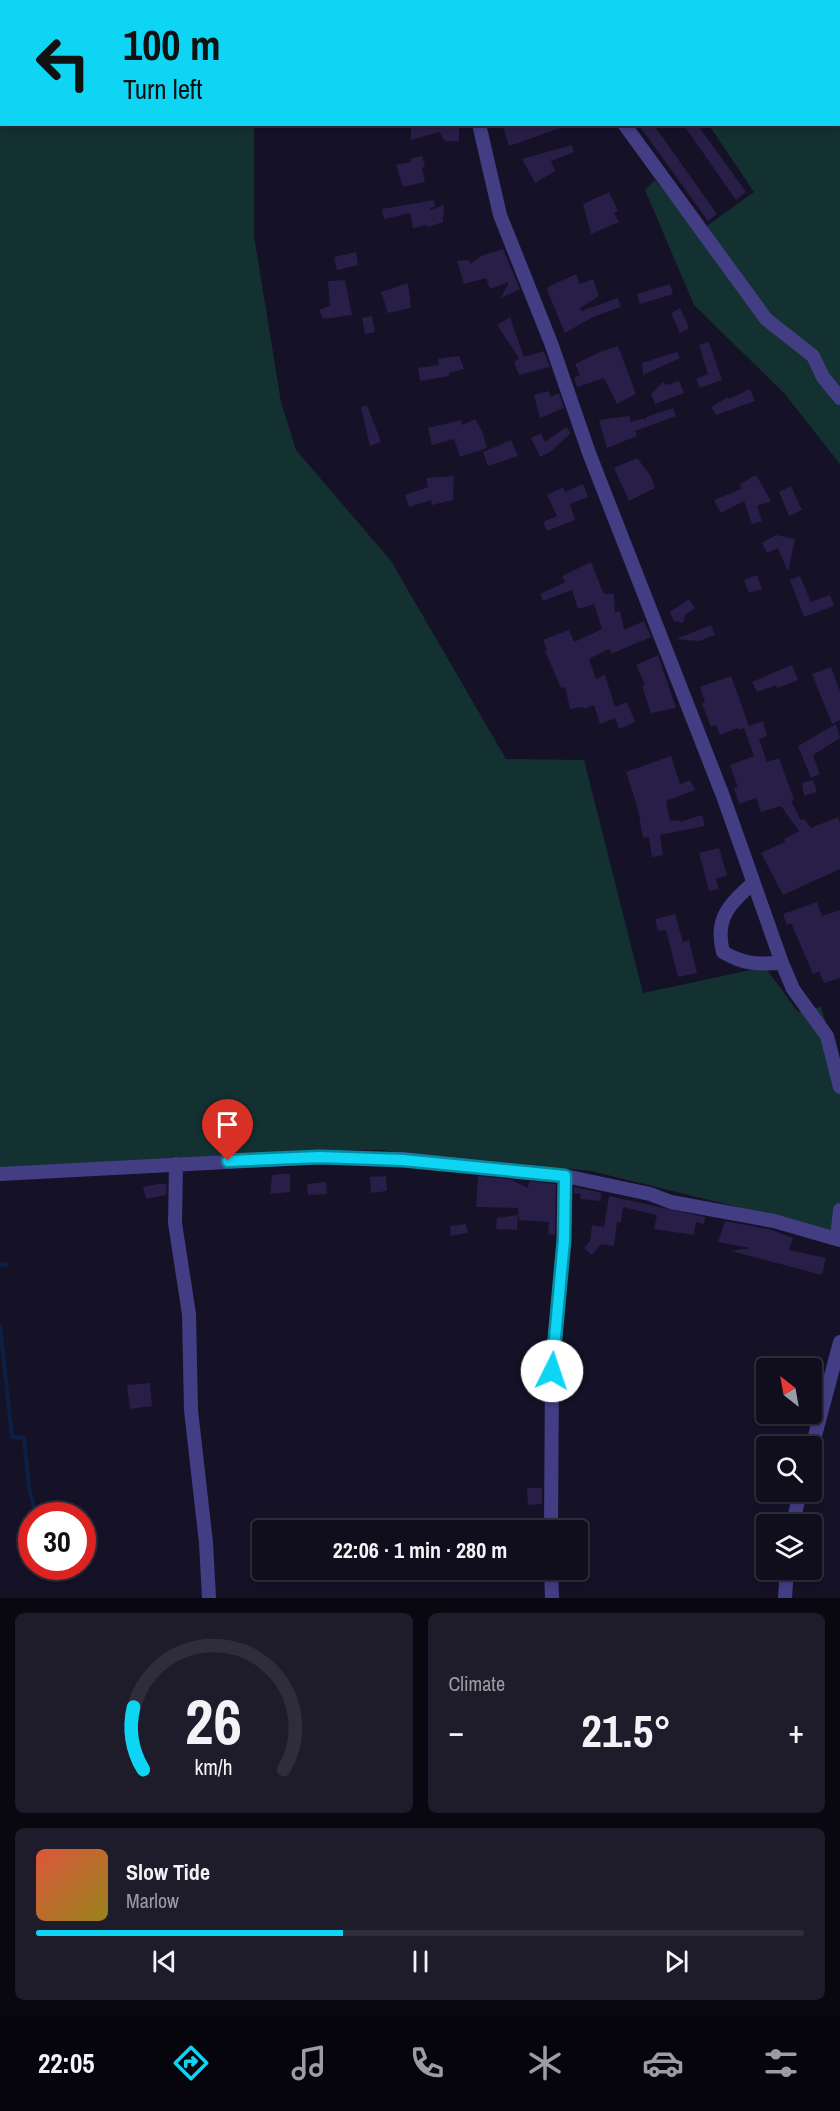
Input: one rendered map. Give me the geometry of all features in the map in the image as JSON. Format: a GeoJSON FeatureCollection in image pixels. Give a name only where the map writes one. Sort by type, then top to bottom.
{"type":"FeatureCollection","features":[{"type":"Feature","properties":{"kind":"street"},"geometry":{"type":"LineString","coordinates":[[479,126],[500,215],[551,343],[579,426],[723,796],[782,963],[793,989],[827,1036],[840,1087]]}},
{"type":"Feature","properties":{"kind":"street"},"geometry":{"type":"LineString","coordinates":[[625,126],[766,319],[813,356],[823,377],[840,399]]}},
{"type":"Feature","properties":{"kind":"street"},"geometry":{"type":"LineString","coordinates":[[753,883],[734,900],[723,915],[719,935],[723,952],[737,961],[748,964],[782,963]]}},
{"type":"Feature","properties":{"kind":"street"},"geometry":{"type":"LineString","coordinates":[[0,1174],[320,1157],[391,1159],[565,1176],[650,1194],[671,1202],[774,1221],[838,1239],[840,1209]]}},
{"type":"Feature","properties":{"kind":"street"},"geometry":{"type":"LineString","coordinates":[[176,1164],[175,1224],[189,1314],[191,1410],[206,1543],[209,1598]]}},
{"type":"Feature","properties":{"kind":"street"},"geometry":{"type":"LineString","coordinates":[[551,1520],[552,1371],[564,1240],[565,1176]]}},
{"type":"Feature","properties":{"kind":"street"},"geometry":{"type":"LineString","coordinates":[[815,1436],[840,1342]]}},
{"type":"Feature","properties":{"kind":"street"},"geometry":{"type":"LineString","coordinates":[[551,1580],[552,1598]]}},
{"type":"Feature","properties":{"kind":"street"},"geometry":{"type":"LineString","coordinates":[[785,1598],[786,1580]]}},
{"type":"Feature","properties":{"kind":"green space"},"geometry":{"type":"Polygon","coordinates":[[[0,126],[254,126],[254,236],[281,402],[296,450],[391,561],[506,759],[584,760],[643,993],[765,967],[798,1012],[821,1007],[840,1069],[840,1239],[738,1207],[591,1171],[381,1150],[276,1152],[0,1174],[0,126]]]}},
{"type":"Feature","properties":{"kind":"green space"},"geometry":{"type":"Polygon","coordinates":[[[710,126],[840,126],[840,464],[784,393],[694,305],[645,190],[655,180],[697,233],[754,192],[710,126]]]}},
{"type":"Feature","properties":{"kind":"building"},"geometry":{"type":"Polygon","coordinates":[[[411,126],[459,126],[459,141],[445,141],[439,132],[411,140],[411,126]]]}},
{"type":"Feature","properties":{"kind":"building"},"geometry":{"type":"Polygon","coordinates":[[[506,126],[566,126],[509,146],[503,127],[506,126]]]}},
{"type":"Feature","properties":{"kind":"building"},"geometry":{"type":"Polygon","coordinates":[[[639,126],[654,126],[717,214],[708,221],[639,126]]]}},
{"type":"Feature","properties":{"kind":"building"},"geometry":{"type":"Polygon","coordinates":[[[684,126],[698,126],[746,192],[736,200],[684,126]]]}},
{"type":"Feature","properties":{"kind":"building"},"geometry":{"type":"Polygon","coordinates":[[[572,145],[574,152],[551,161],[555,171],[535,183],[522,159],[572,145]]]}},
{"type":"Feature","properties":{"kind":"building"},"geometry":{"type":"Polygon","coordinates":[[[422,156],[425,182],[403,187],[396,165],[411,162],[410,159],[422,156]]]}},
{"type":"Feature","properties":{"kind":"building"},"geometry":{"type":"Polygon","coordinates":[[[609,192],[618,211],[614,213],[619,222],[591,234],[583,204],[609,192]]]}},
{"type":"Feature","properties":{"kind":"building"},"geometry":{"type":"Polygon","coordinates":[[[434,200],[435,207],[430,210],[444,205],[443,222],[428,227],[427,225],[413,228],[410,213],[384,219],[382,209],[434,200]]]}},
{"type":"Feature","properties":{"kind":"building"},"geometry":{"type":"Polygon","coordinates":[[[503,249],[520,289],[501,298],[509,282],[490,289],[486,278],[464,284],[457,261],[469,260],[470,264],[481,256],[503,249]]]}},
{"type":"Feature","properties":{"kind":"building"},"geometry":{"type":"Polygon","coordinates":[[[356,252],[358,265],[337,270],[334,257],[356,252]]]}},
{"type":"Feature","properties":{"kind":"building"},"geometry":{"type":"Polygon","coordinates":[[[576,274],[580,284],[593,279],[599,296],[580,308],[581,311],[618,298],[621,307],[593,317],[565,333],[547,290],[548,287],[576,274]]]}},
{"type":"Feature","properties":{"kind":"building"},"geometry":{"type":"Polygon","coordinates":[[[345,280],[352,315],[323,319],[319,310],[330,306],[328,281],[345,280]]]}},
{"type":"Feature","properties":{"kind":"building"},"geometry":{"type":"Polygon","coordinates":[[[408,283],[411,308],[388,313],[381,292],[408,283]]]}},
{"type":"Feature","properties":{"kind":"building"},"geometry":{"type":"Polygon","coordinates":[[[670,284],[673,294],[640,304],[637,294],[670,284]]]}},
{"type":"Feature","properties":{"kind":"building"},"geometry":{"type":"Polygon","coordinates":[[[680,308],[688,329],[680,333],[671,313],[680,308]]]}},
{"type":"Feature","properties":{"kind":"building"},"geometry":{"type":"Polygon","coordinates":[[[372,316],[375,332],[365,334],[362,318],[372,316]]]}},
{"type":"Feature","properties":{"kind":"building"},"geometry":{"type":"Polygon","coordinates":[[[510,317],[524,357],[544,351],[550,367],[519,375],[514,362],[519,358],[497,325],[510,317]]]}},
{"type":"Feature","properties":{"kind":"building"},"geometry":{"type":"Polygon","coordinates":[[[709,342],[722,380],[700,388],[696,379],[708,374],[699,345],[709,342]]]}},
{"type":"Feature","properties":{"kind":"building"},"geometry":{"type":"Polygon","coordinates":[[[618,346],[636,394],[617,404],[604,378],[577,387],[574,378],[580,375],[575,364],[618,346]]]}},
{"type":"Feature","properties":{"kind":"building"},"geometry":{"type":"Polygon","coordinates":[[[677,352],[680,358],[643,375],[642,363],[677,352]]]}},
{"type":"Feature","properties":{"kind":"building"},"geometry":{"type":"Polygon","coordinates":[[[459,356],[464,369],[449,373],[450,376],[420,381],[418,368],[439,365],[438,359],[459,356]]]}},
{"type":"Feature","properties":{"kind":"building"},"geometry":{"type":"Polygon","coordinates":[[[679,381],[684,393],[655,404],[651,394],[663,382],[666,385],[679,381]]]}},
{"type":"Feature","properties":{"kind":"building"},"geometry":{"type":"Polygon","coordinates":[[[750,389],[755,401],[716,415],[711,407],[728,397],[729,399],[750,389]]]}},
{"type":"Feature","properties":{"kind":"building"},"geometry":{"type":"Polygon","coordinates":[[[549,391],[550,397],[559,393],[564,408],[540,418],[534,395],[549,391]]]}},
{"type":"Feature","properties":{"kind":"building"},"geometry":{"type":"Polygon","coordinates":[[[367,405],[381,442],[370,446],[361,407],[367,405]]]}},
{"type":"Feature","properties":{"kind":"building"},"geometry":{"type":"Polygon","coordinates":[[[673,408],[676,416],[635,431],[637,436],[607,448],[599,420],[629,416],[631,422],[645,418],[646,421],[646,417],[673,408]]]}},
{"type":"Feature","properties":{"kind":"building"},"geometry":{"type":"Polygon","coordinates":[[[475,419],[482,431],[487,448],[460,457],[454,439],[432,445],[428,428],[461,420],[462,425],[475,419]]]}},
{"type":"Feature","properties":{"kind":"building"},"geometry":{"type":"Polygon","coordinates":[[[566,427],[571,433],[550,452],[540,457],[531,438],[541,433],[545,442],[566,427]]]}},
{"type":"Feature","properties":{"kind":"building"},"geometry":{"type":"Polygon","coordinates":[[[511,440],[518,456],[488,466],[483,452],[511,440]]]}},
{"type":"Feature","properties":{"kind":"building"},"geometry":{"type":"Polygon","coordinates":[[[637,458],[651,476],[655,488],[629,501],[614,468],[637,458]]]}},
{"type":"Feature","properties":{"kind":"building"},"geometry":{"type":"Polygon","coordinates":[[[756,475],[771,501],[757,506],[762,521],[752,524],[744,501],[721,513],[714,500],[741,489],[740,484],[756,475]]]}},
{"type":"Feature","properties":{"kind":"building"},"geometry":{"type":"Polygon","coordinates":[[[454,476],[453,500],[432,505],[431,500],[409,507],[405,495],[428,487],[426,478],[454,476]]]}},
{"type":"Feature","properties":{"kind":"building"},"geometry":{"type":"Polygon","coordinates":[[[583,484],[588,497],[570,504],[575,520],[547,531],[543,522],[557,516],[547,495],[563,487],[565,492],[583,484]]]}},
{"type":"Feature","properties":{"kind":"building"},"geometry":{"type":"Polygon","coordinates":[[[791,486],[802,510],[789,516],[779,492],[791,486]]]}},
{"type":"Feature","properties":{"kind":"building"},"geometry":{"type":"Polygon","coordinates":[[[776,535],[795,539],[788,572],[778,548],[767,553],[762,543],[776,535]]]}},
{"type":"Feature","properties":{"kind":"building"},"geometry":{"type":"Polygon","coordinates":[[[591,562],[603,592],[614,594],[615,612],[620,611],[624,630],[644,621],[651,637],[611,654],[609,649],[589,659],[596,679],[605,675],[615,707],[627,702],[635,722],[619,729],[615,718],[600,724],[594,705],[584,709],[583,707],[570,709],[565,687],[561,688],[545,651],[547,650],[543,640],[569,630],[574,642],[602,629],[594,604],[578,609],[572,590],[543,601],[540,594],[565,582],[562,576],[591,562]]]}},
{"type":"Feature","properties":{"kind":"building"},"geometry":{"type":"Polygon","coordinates":[[[757,575],[762,589],[749,593],[744,580],[757,575]]]}},
{"type":"Feature","properties":{"kind":"building"},"geometry":{"type":"Polygon","coordinates":[[[800,576],[811,602],[830,595],[834,606],[804,617],[790,580],[800,576]]]}},
{"type":"Feature","properties":{"kind":"building"},"geometry":{"type":"Polygon","coordinates":[[[689,599],[695,608],[685,615],[683,623],[674,621],[670,612],[689,599]]]}},
{"type":"Feature","properties":{"kind":"building"},"geometry":{"type":"Polygon","coordinates":[[[711,625],[715,635],[699,641],[676,639],[711,625]]]}},
{"type":"Feature","properties":{"kind":"building"},"geometry":{"type":"Polygon","coordinates":[[[658,655],[676,708],[651,713],[642,686],[645,685],[636,665],[658,655]]]}},
{"type":"Feature","properties":{"kind":"building"},"geometry":{"type":"Polygon","coordinates":[[[792,665],[798,680],[757,692],[752,682],[792,665]]]}},
{"type":"Feature","properties":{"kind":"building"},"geometry":{"type":"Polygon","coordinates":[[[831,667],[840,691],[840,720],[832,724],[812,674],[831,667]]]}},
{"type":"Feature","properties":{"kind":"building"},"geometry":{"type":"Polygon","coordinates":[[[731,676],[749,726],[763,721],[767,736],[759,739],[767,762],[779,758],[794,800],[791,801],[801,820],[804,819],[811,828],[838,817],[840,823],[840,869],[783,895],[761,853],[785,842],[784,839],[799,831],[781,806],[761,812],[756,798],[739,804],[734,788],[738,787],[730,765],[754,756],[744,728],[720,735],[716,725],[711,727],[702,704],[705,702],[700,687],[731,676]]]}},
{"type":"Feature","properties":{"kind":"building"},"geometry":{"type":"Polygon","coordinates":[[[836,724],[840,738],[813,755],[820,774],[811,778],[798,746],[836,724]]]}},
{"type":"Feature","properties":{"kind":"building"},"geometry":{"type":"Polygon","coordinates":[[[671,756],[680,784],[690,780],[695,790],[666,801],[670,821],[679,820],[680,822],[702,815],[705,826],[660,835],[663,855],[652,857],[649,837],[643,838],[638,809],[626,772],[671,756]]]}},
{"type":"Feature","properties":{"kind":"building"},"geometry":{"type":"Polygon","coordinates":[[[813,780],[817,792],[804,796],[802,783],[813,780]]]}},
{"type":"Feature","properties":{"kind":"building"},"geometry":{"type":"Polygon","coordinates":[[[719,848],[727,875],[716,879],[719,889],[709,891],[699,853],[719,848]]]}},
{"type":"Feature","properties":{"kind":"building"},"geometry":{"type":"Polygon","coordinates":[[[817,902],[822,916],[840,910],[840,978],[824,983],[819,971],[813,974],[791,923],[787,925],[783,914],[817,902]]]}},
{"type":"Feature","properties":{"kind":"building"},"geometry":{"type":"Polygon","coordinates":[[[675,914],[683,942],[689,940],[697,973],[678,977],[666,930],[658,931],[655,919],[675,914]]]}},
{"type":"Feature","properties":{"kind":"building"},"geometry":{"type":"Polygon","coordinates":[[[290,1174],[290,1192],[270,1194],[272,1175],[290,1174]]]}},
{"type":"Feature","properties":{"kind":"building"},"geometry":{"type":"Polygon","coordinates":[[[386,1176],[387,1191],[371,1193],[370,1177],[386,1176]]]}},
{"type":"Feature","properties":{"kind":"building"},"geometry":{"type":"Polygon","coordinates":[[[478,1176],[510,1179],[528,1188],[529,1181],[556,1184],[555,1235],[548,1234],[549,1222],[519,1220],[518,1208],[476,1207],[478,1176]]]}},
{"type":"Feature","properties":{"kind":"building"},"geometry":{"type":"Polygon","coordinates":[[[326,1182],[327,1194],[308,1195],[307,1184],[326,1182]]]}},
{"type":"Feature","properties":{"kind":"building"},"geometry":{"type":"Polygon","coordinates":[[[167,1184],[166,1195],[146,1199],[143,1187],[167,1184]]]}},
{"type":"Feature","properties":{"kind":"building"},"geometry":{"type":"Polygon","coordinates":[[[574,1187],[602,1193],[600,1201],[580,1199],[581,1194],[574,1193],[574,1187]]]}},
{"type":"Feature","properties":{"kind":"building"},"geometry":{"type":"Polygon","coordinates":[[[609,1196],[705,1217],[704,1224],[696,1222],[694,1235],[654,1229],[657,1215],[623,1207],[621,1222],[617,1222],[614,1246],[601,1244],[592,1255],[584,1248],[590,1241],[592,1225],[604,1227],[609,1196]]]}},
{"type":"Feature","properties":{"kind":"building"},"geometry":{"type":"Polygon","coordinates":[[[518,1215],[517,1230],[496,1229],[497,1218],[518,1215]]]}},
{"type":"Feature","properties":{"kind":"building"},"geometry":{"type":"Polygon","coordinates":[[[725,1221],[772,1230],[793,1238],[789,1250],[826,1258],[822,1275],[731,1251],[750,1248],[718,1242],[725,1221]]]}},
{"type":"Feature","properties":{"kind":"building"},"geometry":{"type":"Polygon","coordinates":[[[466,1224],[468,1233],[451,1236],[450,1226],[466,1224]]]}},
{"type":"Feature","properties":{"kind":"building"},"geometry":{"type":"Polygon","coordinates":[[[150,1383],[152,1406],[130,1409],[127,1385],[150,1383]]]}},
{"type":"Feature","properties":{"kind":"building"},"geometry":{"type":"Polygon","coordinates":[[[527,1488],[542,1488],[542,1504],[528,1505],[527,1488]]]}},
{"type":"Feature","properties":{"kind":"waterway"},"geometry":{"type":"LineString","coordinates":[[0,1265],[7,1264]]}},
{"type":"Feature","properties":{"kind":"waterway"},"geometry":{"type":"LineString","coordinates":[[0,1326],[12,1437],[24,1438],[33,1502]]}},
{"type":"Feature","properties":{"kind":"route"},"geometry":{"type":"LineString","coordinates":[[228,1161],[320,1157],[403,1160],[565,1176],[564,1240],[552,1371]]}}]}
